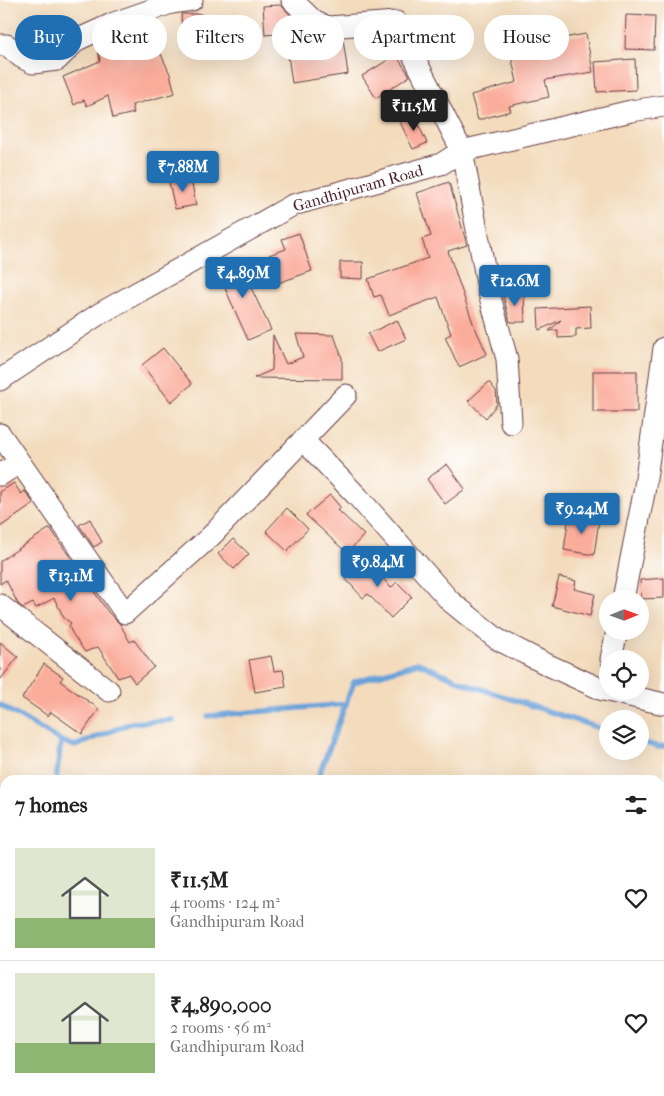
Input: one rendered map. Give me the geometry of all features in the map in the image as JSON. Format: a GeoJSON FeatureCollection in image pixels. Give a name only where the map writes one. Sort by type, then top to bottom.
{"type":"FeatureCollection","features":[{"type":"Feature","properties":{"kind":"street"},"geometry":{"type":"LineString","coordinates":[[292,0],[315,22],[328,28],[396,22],[462,151],[489,293],[507,359],[511,423]]}},
{"type":"Feature","properties":{"kind":"street"},"geometry":{"type":"LineString","coordinates":[[0,46],[7,45],[21,57],[33,63],[57,60],[77,40],[114,23],[178,1]]}},
{"type":"Feature","properties":{"kind":"street","name":"Gandhipuram Road"},"geometry":{"type":"LineString","coordinates":[[0,380],[99,314],[293,204],[441,164],[462,151],[631,111],[664,106]]}},
{"type":"Feature","properties":{"kind":"street"},"geometry":{"type":"LineString","coordinates":[[625,590],[644,493],[664,348]]}},
{"type":"Feature","properties":{"kind":"street"},"geometry":{"type":"LineString","coordinates":[[0,434],[125,613],[211,536],[304,441],[346,394]]}},
{"type":"Feature","properties":{"kind":"street"},"geometry":{"type":"LineString","coordinates":[[304,441],[358,497],[450,601],[497,639],[546,664],[599,683]]}},
{"type":"Feature","properties":{"kind":"street"},"geometry":{"type":"LineString","coordinates":[[0,475],[19,463]]}},
{"type":"Feature","properties":{"kind":"street"},"geometry":{"type":"LineString","coordinates":[[0,605],[109,691]]}},
{"type":"Feature","properties":{"kind":"street"},"geometry":{"type":"LineString","coordinates":[[649,699],[664,704]]}},
{"type":"Feature","properties":{"kind":"building"},"geometry":{"type":"Polygon","coordinates":[[[281,5],[290,15],[272,15],[272,34],[265,35],[263,6],[281,5]]]}},
{"type":"Feature","properties":{"kind":"building"},"geometry":{"type":"Polygon","coordinates":[[[181,14],[201,15],[181,15],[181,14]]]}},
{"type":"Feature","properties":{"kind":"building"},"geometry":{"type":"Polygon","coordinates":[[[626,15],[655,16],[654,50],[625,49],[626,15]]]}},
{"type":"Feature","properties":{"kind":"building"},"geometry":{"type":"Polygon","coordinates":[[[586,34],[593,72],[545,80],[549,97],[509,106],[511,111],[478,120],[471,95],[517,82],[512,60],[569,60],[569,37],[586,34]]]}},
{"type":"Feature","properties":{"kind":"building"},"geometry":{"type":"Polygon","coordinates":[[[344,46],[348,74],[292,83],[289,60],[344,60],[344,46]]]}},
{"type":"Feature","properties":{"kind":"building"},"geometry":{"type":"Polygon","coordinates":[[[635,59],[636,90],[597,92],[595,62],[635,59]]]}},
{"type":"Feature","properties":{"kind":"building"},"geometry":{"type":"Polygon","coordinates":[[[164,60],[175,93],[132,105],[134,113],[113,118],[108,96],[87,106],[84,100],[74,105],[63,77],[100,61],[164,60]]]}},
{"type":"Feature","properties":{"kind":"building"},"geometry":{"type":"Polygon","coordinates":[[[388,60],[399,60],[410,76],[376,98],[362,76],[388,60]]]}},
{"type":"Feature","properties":{"kind":"building"},"geometry":{"type":"Polygon","coordinates":[[[414,115],[427,143],[413,149],[400,122],[414,115]]]}},
{"type":"Feature","properties":{"kind":"building"},"geometry":{"type":"Polygon","coordinates":[[[191,178],[196,205],[175,209],[169,182],[191,178]]]}},
{"type":"Feature","properties":{"kind":"building"},"geometry":{"type":"Polygon","coordinates":[[[449,182],[467,245],[448,251],[473,323],[487,354],[459,367],[445,337],[451,334],[438,297],[389,315],[381,295],[374,297],[368,279],[428,258],[422,239],[431,236],[417,193],[449,182]]]}},
{"type":"Feature","properties":{"kind":"building"},"geometry":{"type":"Polygon","coordinates":[[[299,233],[312,271],[278,283],[269,255],[286,249],[282,239],[299,233]]]}},
{"type":"Feature","properties":{"kind":"building"},"geometry":{"type":"Polygon","coordinates":[[[237,258],[271,330],[248,340],[216,268],[237,258]]]}},
{"type":"Feature","properties":{"kind":"building"},"geometry":{"type":"Polygon","coordinates":[[[340,262],[363,262],[363,279],[340,278],[340,262]]]}},
{"type":"Feature","properties":{"kind":"building"},"geometry":{"type":"Polygon","coordinates":[[[524,294],[525,322],[510,322],[503,295],[524,294]]]}},
{"type":"Feature","properties":{"kind":"building"},"geometry":{"type":"Polygon","coordinates":[[[590,306],[591,328],[576,329],[576,337],[558,338],[558,330],[549,331],[561,320],[539,330],[538,309],[590,306]]]}},
{"type":"Feature","properties":{"kind":"building"},"geometry":{"type":"Polygon","coordinates":[[[397,320],[406,339],[377,352],[368,334],[397,320]]]}},
{"type":"Feature","properties":{"kind":"building"},"geometry":{"type":"Polygon","coordinates":[[[296,334],[334,335],[342,358],[342,379],[254,378],[272,370],[273,335],[286,364],[303,357],[296,334]]]}},
{"type":"Feature","properties":{"kind":"building"},"geometry":{"type":"Polygon","coordinates":[[[163,348],[192,384],[171,402],[142,365],[163,348]]]}},
{"type":"Feature","properties":{"kind":"building"},"geometry":{"type":"Polygon","coordinates":[[[593,371],[637,371],[637,412],[593,412],[593,371]]]}},
{"type":"Feature","properties":{"kind":"building"},"geometry":{"type":"Polygon","coordinates":[[[489,382],[496,391],[497,404],[486,418],[468,401],[489,382]]]}},
{"type":"Feature","properties":{"kind":"building"},"geometry":{"type":"Polygon","coordinates":[[[447,464],[465,489],[445,504],[427,479],[447,464]]]}},
{"type":"Feature","properties":{"kind":"building"},"geometry":{"type":"Polygon","coordinates":[[[14,483],[21,494],[25,491],[34,504],[0,527],[0,492],[14,483]]]}},
{"type":"Feature","properties":{"kind":"building"},"geometry":{"type":"Polygon","coordinates":[[[330,495],[341,508],[338,510],[364,535],[347,553],[306,515],[330,495]]]}},
{"type":"Feature","properties":{"kind":"building"},"geometry":{"type":"Polygon","coordinates":[[[287,508],[308,529],[287,551],[266,531],[287,508]]]}},
{"type":"Feature","properties":{"kind":"building"},"geometry":{"type":"Polygon","coordinates":[[[569,515],[599,520],[594,555],[564,550],[569,515]]]}},
{"type":"Feature","properties":{"kind":"building"},"geometry":{"type":"Polygon","coordinates":[[[90,519],[102,542],[94,547],[79,525],[90,519]]]}},
{"type":"Feature","properties":{"kind":"building"},"geometry":{"type":"Polygon","coordinates":[[[50,528],[108,612],[120,624],[130,642],[134,640],[154,667],[135,683],[129,674],[118,678],[98,647],[85,652],[72,633],[69,626],[71,623],[64,618],[54,598],[36,608],[33,603],[23,608],[18,604],[6,580],[0,584],[0,561],[50,528]]]}},
{"type":"Feature","properties":{"kind":"building"},"geometry":{"type":"Polygon","coordinates":[[[233,539],[249,554],[234,569],[218,554],[233,539]]]}},
{"type":"Feature","properties":{"kind":"building"},"geometry":{"type":"Polygon","coordinates":[[[366,558],[391,588],[397,582],[412,597],[391,618],[368,594],[363,598],[344,577],[366,558]]]}},
{"type":"Feature","properties":{"kind":"building"},"geometry":{"type":"Polygon","coordinates":[[[559,577],[576,581],[574,589],[595,594],[590,616],[552,606],[559,577]]]}},
{"type":"Feature","properties":{"kind":"building"},"geometry":{"type":"Polygon","coordinates":[[[664,578],[664,598],[649,599],[649,590],[641,590],[640,580],[664,578]]]}},
{"type":"Feature","properties":{"kind":"building"},"geometry":{"type":"Polygon","coordinates":[[[0,642],[18,657],[0,680],[0,642]]]}},
{"type":"Feature","properties":{"kind":"building"},"geometry":{"type":"Polygon","coordinates":[[[271,656],[274,671],[283,670],[286,687],[255,692],[249,660],[271,656]]]}},
{"type":"Feature","properties":{"kind":"building"},"geometry":{"type":"Polygon","coordinates":[[[44,664],[63,677],[60,681],[99,709],[82,734],[51,712],[48,716],[22,698],[44,664]]]}},
{"type":"Feature","properties":{"kind":"waterway"},"geometry":{"type":"LineString","coordinates":[[319,775],[354,682],[418,663],[472,686],[599,728]]}},
{"type":"Feature","properties":{"kind":"waterway"},"geometry":{"type":"LineString","coordinates":[[208,716],[346,704]]}},
{"type":"Feature","properties":{"kind":"waterway"},"geometry":{"type":"LineString","coordinates":[[0,705],[61,741],[75,746],[131,723],[173,720]]}},
{"type":"Feature","properties":{"kind":"waterway"},"geometry":{"type":"LineString","coordinates":[[57,775],[61,741]]}},
{"type":"Feature","properties":{"kind":"waterway"},"geometry":{"type":"LineString","coordinates":[[649,744],[658,747],[664,746]]}}]}
